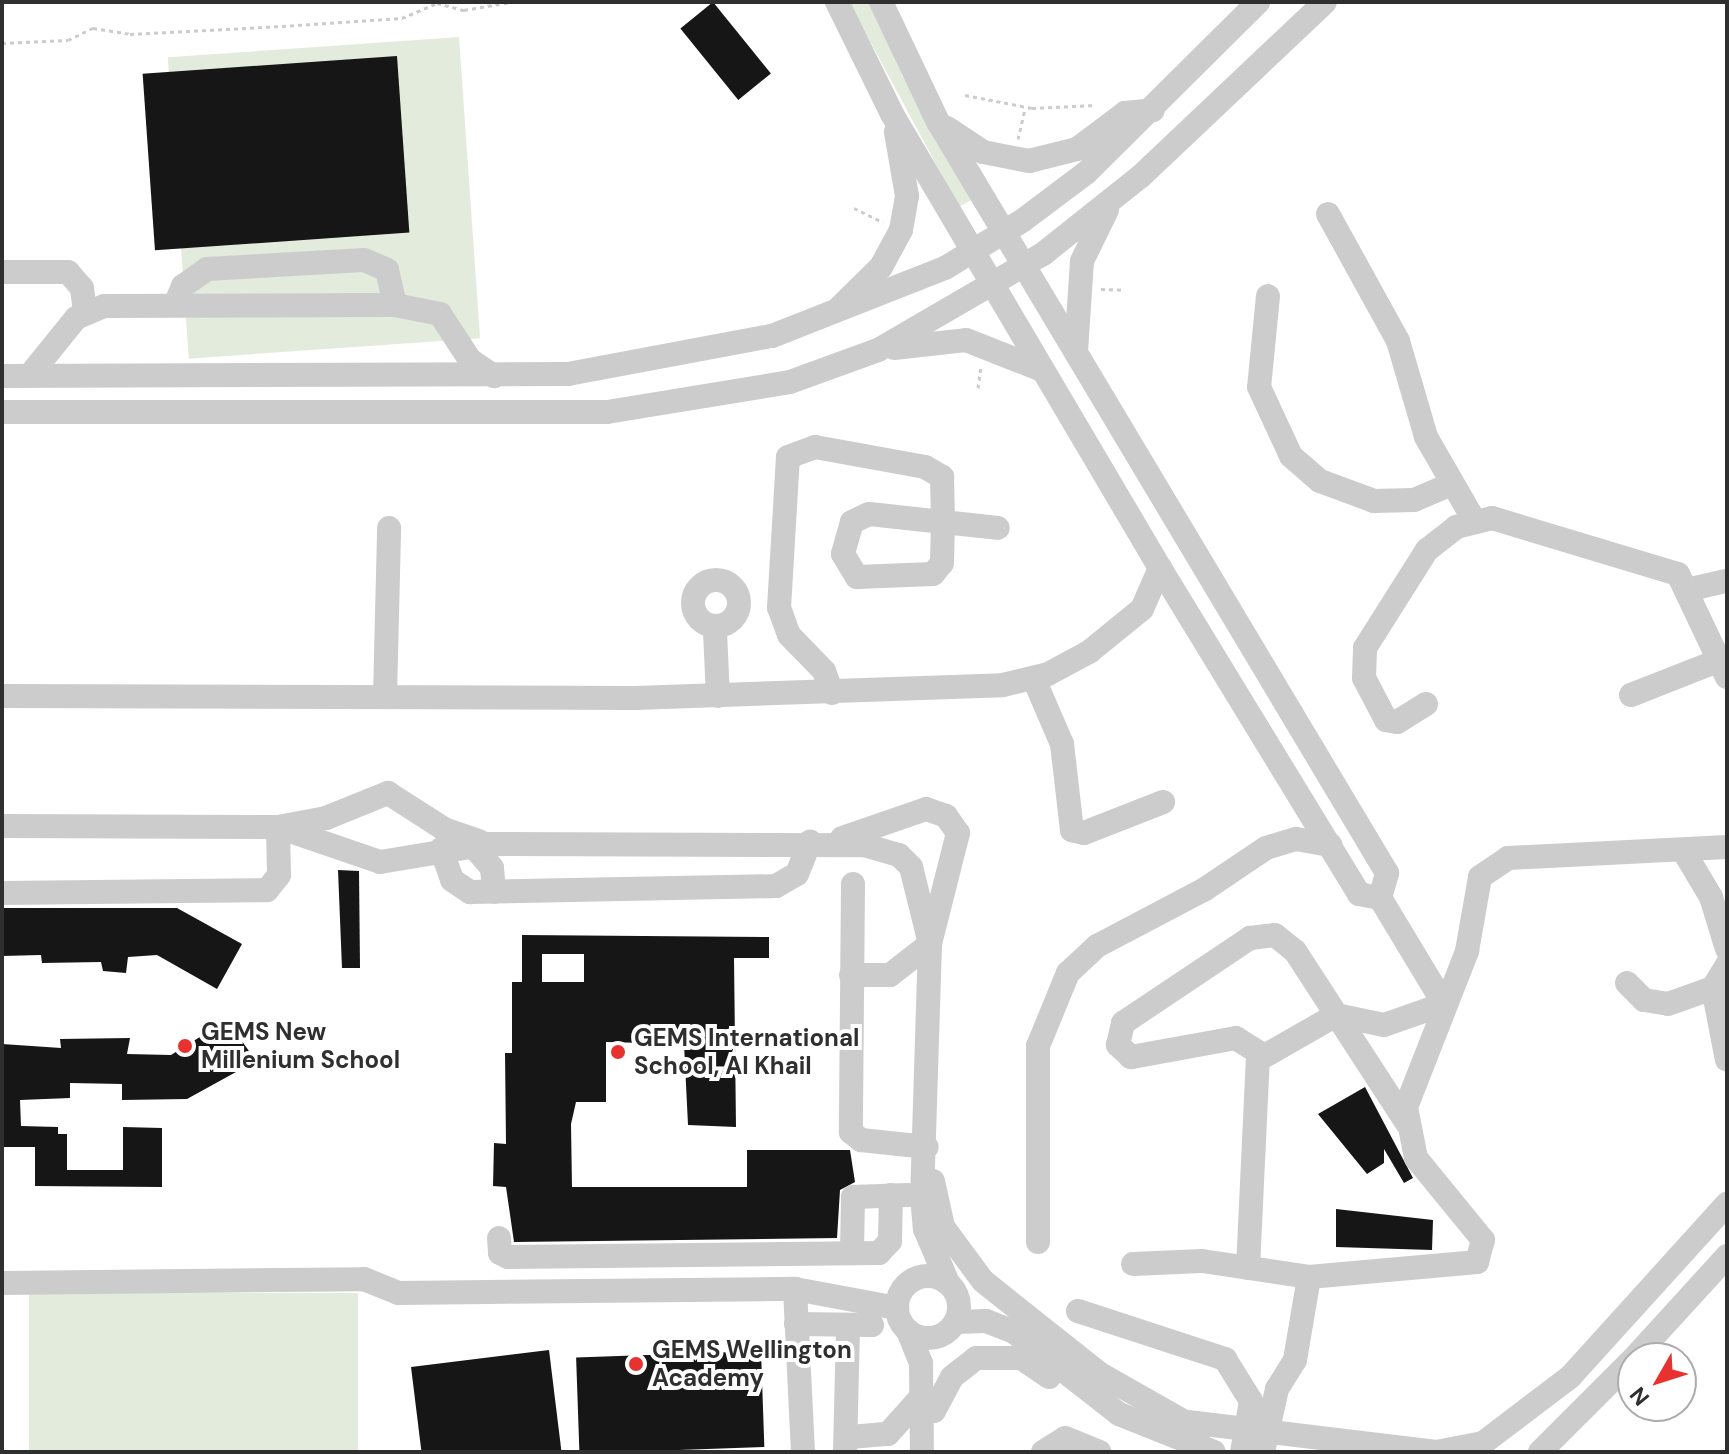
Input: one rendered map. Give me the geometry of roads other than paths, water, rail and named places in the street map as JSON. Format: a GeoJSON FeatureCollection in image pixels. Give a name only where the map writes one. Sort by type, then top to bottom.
{"type":"FeatureCollection","features":[{"type":"Feature","properties":{"kind":"street"},"geometry":{"type":"LineString","coordinates":[[837,2],[892,114],[1160,568],[1359,894],[1380,898]]}},
{"type":"Feature","properties":{"kind":"street"},"geometry":{"type":"LineString","coordinates":[[881,2],[938,122],[1387,873],[1380,898],[1444,1004]]}},
{"type":"Feature","properties":{"kind":"street"},"geometry":{"type":"LineString","coordinates":[[2,376],[494,376],[692,356],[832,315],[975,250],[1086,173],[1153,110],[1258,2]]}},
{"type":"Feature","properties":{"kind":"street"},"geometry":{"type":"LineString","coordinates":[[2,412],[638,410],[752,392],[878,350],[1026,266],[1114,198],[1325,2]]}},
{"type":"Feature","properties":{"kind":"street"},"geometry":{"type":"LineString","coordinates":[[938,122],[983,152],[1012,160],[1062,155],[1125,113],[1153,110]]}},
{"type":"Feature","properties":{"kind":"street"},"geometry":{"type":"LineString","coordinates":[[832,315],[881,267],[901,230],[906,180],[892,114]]}},
{"type":"Feature","properties":{"kind":"street"},"geometry":{"type":"LineString","coordinates":[[1077,353],[1082,261],[1114,198]]}},
{"type":"Feature","properties":{"kind":"street"},"geometry":{"type":"LineString","coordinates":[[1328,214],[1406,359],[1426,437],[1450,485],[1474,520]]}},
{"type":"Feature","properties":{"kind":"street"},"geometry":{"type":"LineString","coordinates":[[175,305],[183,286],[207,269],[364,260],[387,270],[395,305]]}},
{"type":"Feature","properties":{"kind":"street"},"geometry":{"type":"LineString","coordinates":[[2,272],[68,272],[82,288],[85,312]]}},
{"type":"Feature","properties":{"kind":"street"},"geometry":{"type":"LineString","coordinates":[[1268,296],[1259,387],[1291,456],[1328,486],[1374,501],[1414,500],[1450,485]]}},
{"type":"Feature","properties":{"kind":"street"},"geometry":{"type":"LineString","coordinates":[[30,375],[85,312],[175,305],[395,305],[440,314],[470,360],[494,376]]}},
{"type":"Feature","properties":{"kind":"street"},"geometry":{"type":"LineString","coordinates":[[878,350],[966,340],[1045,371]]}},
{"type":"Feature","properties":{"kind":"street"},"geometry":{"type":"LineString","coordinates":[[832,693],[779,608],[783,463],[807,447],[932,469],[944,483],[943,522],[998,528]]}},
{"type":"Feature","properties":{"kind":"street"},"geometry":{"type":"LineString","coordinates":[[1426,704],[1397,722],[1386,720],[1364,678],[1363,657],[1427,550],[1474,520],[1508,519],[1661,565],[1691,589],[1723,668],[1631,695]]}},
{"type":"Feature","properties":{"kind":"street"},"geometry":{"type":"LineString","coordinates":[[385,697],[389,528]]}},
{"type":"Feature","properties":{"kind":"street"},"geometry":{"type":"LineString","coordinates":[[1132,620],[1160,568]]}},
{"type":"Feature","properties":{"kind":"street"},"geometry":{"type":"LineString","coordinates":[[1691,589],[1727,581]]}},
{"type":"Feature","properties":{"kind":"street"},"geometry":{"type":"LineString","coordinates":[[2,696],[718,696],[832,693],[1034,679],[1076,661],[1132,620],[1161,612],[1191,619]]}},
{"type":"Feature","properties":{"kind":"street"},"geometry":{"type":"LineString","coordinates":[[715,631],[718,696]]}},
{"type":"Feature","properties":{"kind":"street"},"geometry":{"type":"LineString","coordinates":[[1034,679],[1062,744],[1072,830],[1084,833],[1163,802]]}},
{"type":"Feature","properties":{"kind":"street"},"geometry":{"type":"LineString","coordinates":[[2,826],[278,827],[326,818],[388,793],[444,829],[481,845],[489,862],[494,892]]}},
{"type":"Feature","properties":{"kind":"street"},"geometry":{"type":"LineString","coordinates":[[441,849],[457,885],[494,892],[776,886],[797,874],[819,841],[916,811],[946,816],[959,843],[939,889],[930,944],[927,1147],[922,1196],[925,1229],[953,1290],[950,1328],[928,1403],[922,1452]]}},
{"type":"Feature","properties":{"kind":"street"},"geometry":{"type":"LineString","coordinates":[[278,827],[380,862],[441,849],[481,845],[819,841],[906,861],[930,944]]}},
{"type":"Feature","properties":{"kind":"street"},"geometry":{"type":"LineString","coordinates":[[2,893],[267,890],[279,875],[278,827]]}},
{"type":"Feature","properties":{"kind":"street"},"geometry":{"type":"LineString","coordinates":[[1038,1242],[1038,1046],[1068,973],[1097,946],[1205,889],[1266,848],[1296,839],[1330,845]]}},
{"type":"Feature","properties":{"kind":"street"},"geometry":{"type":"LineString","coordinates":[[1406,1122],[1408,1092],[1467,951],[1475,888],[1497,862],[1589,852],[1686,855],[1727,847]]}},
{"type":"Feature","properties":{"kind":"street"},"geometry":{"type":"LineString","coordinates":[[1686,855],[1723,918],[1727,949]]}},
{"type":"Feature","properties":{"kind":"street"},"geometry":{"type":"LineString","coordinates":[[853,884],[851,1132],[861,1140],[927,1147]]}},
{"type":"Feature","properties":{"kind":"street"},"geometry":{"type":"LineString","coordinates":[[1133,1264],[1248,1268],[1309,1277],[1472,1263],[1484,1255],[1480,1235],[1416,1158],[1406,1122],[1290,945],[1267,934],[1250,938],[1117,1033],[1131,1057],[1236,1038],[1261,1058]]}},
{"type":"Feature","properties":{"kind":"street"},"geometry":{"type":"LineString","coordinates":[[851,975],[890,975],[930,944]]}},
{"type":"Feature","properties":{"kind":"street"},"geometry":{"type":"LineString","coordinates":[[1627,983],[1659,1004],[1713,988],[1727,965]]}},
{"type":"Feature","properties":{"kind":"street"},"geometry":{"type":"LineString","coordinates":[[1713,988],[1727,1060]]}},
{"type":"Feature","properties":{"kind":"street"},"geometry":{"type":"LineString","coordinates":[[1261,1058],[1336,1015],[1384,1025],[1444,1004]]}},
{"type":"Feature","properties":{"kind":"street"},"geometry":{"type":"LineString","coordinates":[[1248,1268],[1261,1058]]}},
{"type":"Feature","properties":{"kind":"street"},"geometry":{"type":"LineString","coordinates":[[927,1147],[936,1203],[953,1247],[1041,1328],[1123,1390],[1188,1422],[1251,1440],[1332,1452]]}},
{"type":"Feature","properties":{"kind":"street"},"geometry":{"type":"LineString","coordinates":[[852,1253],[852,1200],[882,1194],[922,1196]]}},
{"type":"Feature","properties":{"kind":"street"},"geometry":{"type":"LineString","coordinates":[[499,1238],[505,1257],[852,1253],[887,1249],[882,1194]]}},
{"type":"Feature","properties":{"kind":"street"},"geometry":{"type":"LineString","coordinates":[[1251,1440],[1436,1452],[1483,1443],[1570,1377],[1727,1204]]}},
{"type":"Feature","properties":{"kind":"street"},"geometry":{"type":"LineString","coordinates":[[1493,1452],[1566,1399],[1727,1221]]}},
{"type":"Feature","properties":{"kind":"street"},"geometry":{"type":"LineString","coordinates":[[1648,1342],[1727,1256]]}},
{"type":"Feature","properties":{"kind":"street"},"geometry":{"type":"LineString","coordinates":[[1251,1440],[1295,1360],[1309,1277]]}},
{"type":"Feature","properties":{"kind":"street"},"geometry":{"type":"LineString","coordinates":[[2,1283],[364,1279],[398,1293],[795,1289],[897,1308]]}},
{"type":"Feature","properties":{"kind":"street"},"geometry":{"type":"LineString","coordinates":[[897,1308],[915,1279],[953,1290],[1041,1328]]}},
{"type":"Feature","properties":{"kind":"street"},"geometry":{"type":"LineString","coordinates":[[795,1289],[803,1452]]}},
{"type":"Feature","properties":{"kind":"street"},"geometry":{"type":"LineString","coordinates":[[897,1308],[908,1331],[928,1403],[934,1452]]}},
{"type":"Feature","properties":{"kind":"street"},"geometry":{"type":"LineString","coordinates":[[1078,1311],[1217,1355],[1236,1372],[1242,1391],[1251,1401],[1251,1440]]}},
{"type":"Feature","properties":{"kind":"street"},"geometry":{"type":"LineString","coordinates":[[908,1331],[925,1338],[950,1328],[986,1321],[1014,1332],[1119,1414],[1214,1452]]}},
{"type":"Feature","properties":{"kind":"street"},"geometry":{"type":"LineString","coordinates":[[796,1324],[860,1325],[848,1445],[888,1434],[928,1403],[963,1366],[1006,1354],[1034,1366],[1132,1436],[1170,1452]]}},
{"type":"Feature","properties":{"kind":"street"},"geometry":{"type":"LineString","coordinates":[[1540,1452],[1617,1374]]}},
{"type":"Feature","properties":{"kind":"street"},"geometry":{"type":"LineString","coordinates":[[1043,1452],[1065,1438],[1099,1452]]}},
{"type":"Feature","properties":{"kind":"place","name":"GEMS New Millenium School"},"geometry":{"type":"Point","coordinates":[185,1046]}},
{"type":"Feature","properties":{"kind":"place","name":"GEMS International School, Al Khail"},"geometry":{"type":"Point","coordinates":[618,1052]}},
{"type":"Feature","properties":{"kind":"place","name":"GEMS Wellington Academy"},"geometry":{"type":"Point","coordinates":[636,1364]}}]}
